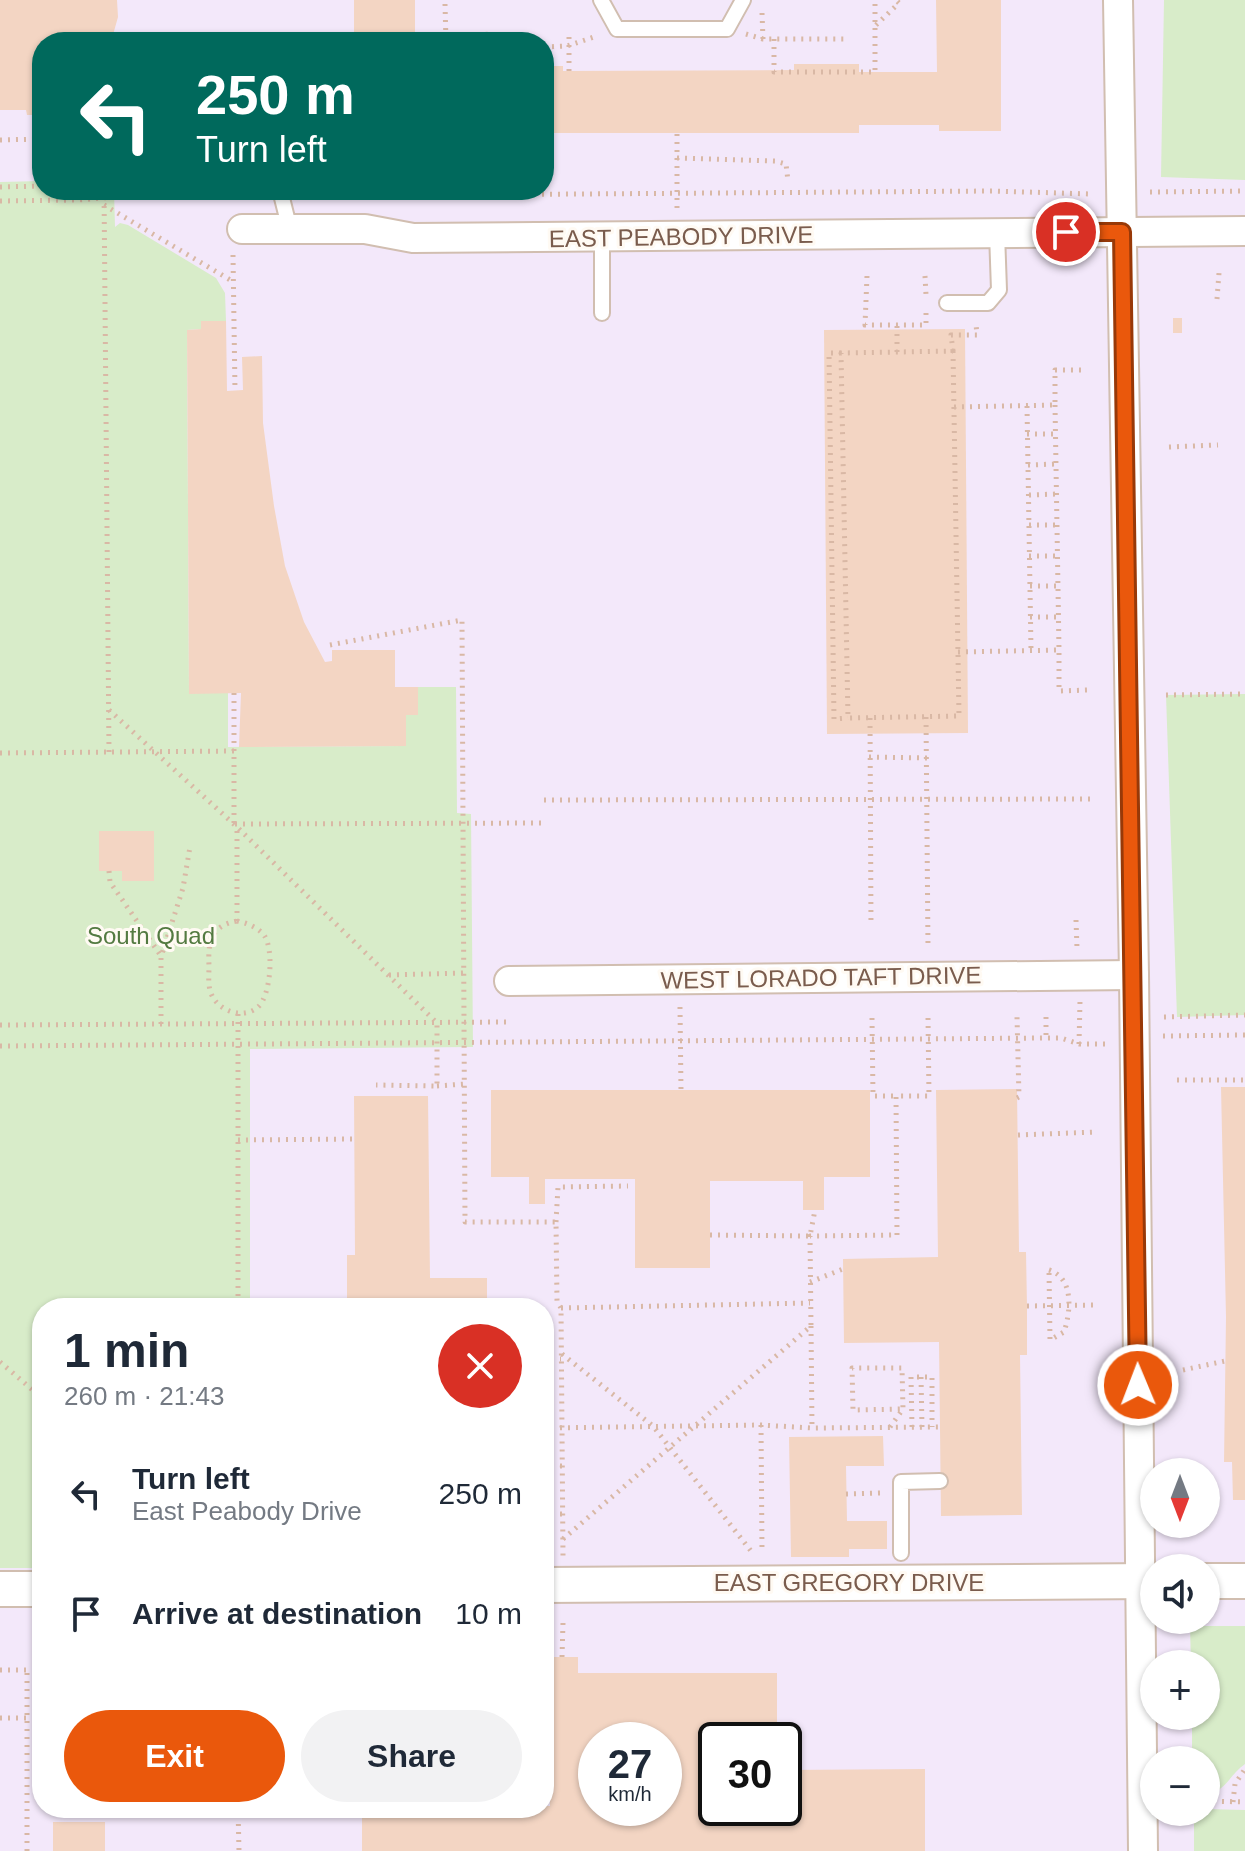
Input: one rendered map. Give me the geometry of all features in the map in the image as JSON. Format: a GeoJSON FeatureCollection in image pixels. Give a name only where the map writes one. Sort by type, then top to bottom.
{"type":"FeatureCollection","features":[{"type":"Feature","properties":{"kind":"street"},"geometry":{"type":"LineString","coordinates":[[1118,0],[1134,975],[1147,1554]]}},
{"type":"Feature","properties":{"kind":"street","name":"EAST PEABODY DRIVE"},"geometry":{"type":"LineString","coordinates":[[235,229],[365,229],[413,238],[1245,231]]}},
{"type":"Feature","properties":{"kind":"street","name":"WEST LORADO TAFT DRIVE"},"geometry":{"type":"LineString","coordinates":[[509,981],[1134,975]]}},
{"type":"Feature","properties":{"kind":"street","name":"EAST GREGORY DRIVE"},"geometry":{"type":"LineString","coordinates":[[554,1585],[1140,1581]]}},
{"type":"Feature","properties":{"kind":"street"},"geometry":{"type":"LineString","coordinates":[[1220,1581],[1245,1581]]}},
{"type":"Feature","properties":{"kind":"street"},"geometry":{"type":"LineString","coordinates":[[0,1589],[32,1589]]}},
{"type":"Feature","properties":{"kind":"street"},"geometry":{"type":"LineString","coordinates":[[1143,1851],[1147,1634]]}},
{"type":"Feature","properties":{"kind":"lane"},"geometry":{"type":"LineString","coordinates":[[601,0],[617,29],[727,29],[743,0]]}},
{"type":"Feature","properties":{"kind":"lane"},"geometry":{"type":"LineString","coordinates":[[283,200],[290,230]]}},
{"type":"Feature","properties":{"kind":"lane"},"geometry":{"type":"LineString","coordinates":[[947,303],[988,303],[999,290],[997,233]]}},
{"type":"Feature","properties":{"kind":"lane"},"geometry":{"type":"LineString","coordinates":[[602,238],[602,313]]}},
{"type":"Feature","properties":{"kind":"lane"},"geometry":{"type":"LineString","coordinates":[[901,1553],[901,1482],[940,1481]]}},
{"type":"Feature","properties":{"kind":"path"},"geometry":{"type":"LineString","coordinates":[[762,0],[763,39],[849,39]]}},
{"type":"Feature","properties":{"kind":"path"},"geometry":{"type":"LineString","coordinates":[[774,39],[774,72],[875,72],[875,0]]}},
{"type":"Feature","properties":{"kind":"path"},"geometry":{"type":"LineString","coordinates":[[875,26],[899,3],[896,0]]}},
{"type":"Feature","properties":{"kind":"path"},"geometry":{"type":"LineString","coordinates":[[445,4],[446,32]]}},
{"type":"Feature","properties":{"kind":"path"},"geometry":{"type":"LineString","coordinates":[[554,47],[567,46],[617,29]]}},
{"type":"Feature","properties":{"kind":"path"},"geometry":{"type":"LineString","coordinates":[[569,34],[569,71]]}},
{"type":"Feature","properties":{"kind":"path"},"geometry":{"type":"LineString","coordinates":[[677,133],[677,211]]}},
{"type":"Feature","properties":{"kind":"path"},"geometry":{"type":"LineString","coordinates":[[0,140],[32,139]]}},
{"type":"Feature","properties":{"kind":"path"},"geometry":{"type":"LineString","coordinates":[[677,158],[775,161],[786,164],[788,181]]}},
{"type":"Feature","properties":{"kind":"path"},"geometry":{"type":"LineString","coordinates":[[0,187],[32,186]]}},
{"type":"Feature","properties":{"kind":"path"},"geometry":{"type":"LineString","coordinates":[[554,194],[993,191],[1089,194]]}},
{"type":"Feature","properties":{"kind":"path"},"geometry":{"type":"LineString","coordinates":[[1154,192],[1245,191]]}},
{"type":"Feature","properties":{"kind":"path"},"geometry":{"type":"LineString","coordinates":[[0,201],[114,200]]}},
{"type":"Feature","properties":{"kind":"path"},"geometry":{"type":"LineString","coordinates":[[231,200],[235,229],[232,281],[235,391]]}},
{"type":"Feature","properties":{"kind":"path"},"geometry":{"type":"LineString","coordinates":[[104,202],[232,281]]}},
{"type":"Feature","properties":{"kind":"path"},"geometry":{"type":"LineString","coordinates":[[104,202],[109,752]]}},
{"type":"Feature","properties":{"kind":"path"},"geometry":{"type":"LineString","coordinates":[[1217,299],[1219,273]]}},
{"type":"Feature","properties":{"kind":"path"},"geometry":{"type":"LineString","coordinates":[[867,276],[865,325],[926,325],[925,276]]}},
{"type":"Feature","properties":{"kind":"path"},"geometry":{"type":"LineString","coordinates":[[953,351],[829,353],[834,719],[959,716],[953,351],[951,335],[977,335],[976,303]]}},
{"type":"Feature","properties":{"kind":"path"},"geometry":{"type":"LineString","coordinates":[[897,325],[897,352]]}},
{"type":"Feature","properties":{"kind":"path"},"geometry":{"type":"LineString","coordinates":[[841,353],[848,718]]}},
{"type":"Feature","properties":{"kind":"path"},"geometry":{"type":"LineString","coordinates":[[1084,370],[1055,370],[1055,434],[1059,691],[1088,690]]}},
{"type":"Feature","properties":{"kind":"path"},"geometry":{"type":"LineString","coordinates":[[954,407],[1055,405]]}},
{"type":"Feature","properties":{"kind":"path"},"geometry":{"type":"LineString","coordinates":[[1027,406],[1031,650]]}},
{"type":"Feature","properties":{"kind":"path"},"geometry":{"type":"LineString","coordinates":[[1027,434],[1055,434]]}},
{"type":"Feature","properties":{"kind":"path"},"geometry":{"type":"LineString","coordinates":[[1169,447],[1218,445]]}},
{"type":"Feature","properties":{"kind":"path"},"geometry":{"type":"LineString","coordinates":[[1028,465],[1056,464]]}},
{"type":"Feature","properties":{"kind":"path"},"geometry":{"type":"LineString","coordinates":[[1029,495],[1057,494]]}},
{"type":"Feature","properties":{"kind":"path"},"geometry":{"type":"LineString","coordinates":[[1029,525],[1057,525]]}},
{"type":"Feature","properties":{"kind":"path"},"geometry":{"type":"LineString","coordinates":[[1029,556],[1057,556]]}},
{"type":"Feature","properties":{"kind":"path"},"geometry":{"type":"LineString","coordinates":[[1030,586],[1058,586]]}},
{"type":"Feature","properties":{"kind":"path"},"geometry":{"type":"LineString","coordinates":[[1030,617],[1058,617]]}},
{"type":"Feature","properties":{"kind":"path"},"geometry":{"type":"LineString","coordinates":[[330,645],[462,620],[465,1222],[556,1222]]}},
{"type":"Feature","properties":{"kind":"path"},"geometry":{"type":"LineString","coordinates":[[958,652],[1059,650]]}},
{"type":"Feature","properties":{"kind":"path"},"geometry":{"type":"LineString","coordinates":[[234,693],[237,921]]}},
{"type":"Feature","properties":{"kind":"path"},"geometry":{"type":"LineString","coordinates":[[1166,695],[1245,694]]}},
{"type":"Feature","properties":{"kind":"path"},"geometry":{"type":"LineString","coordinates":[[109,710],[236,825],[437,1023],[437,1086]]}},
{"type":"Feature","properties":{"kind":"path"},"geometry":{"type":"LineString","coordinates":[[926,717],[928,955]]}},
{"type":"Feature","properties":{"kind":"path"},"geometry":{"type":"LineString","coordinates":[[870,718],[871,925]]}},
{"type":"Feature","properties":{"kind":"path"},"geometry":{"type":"LineString","coordinates":[[0,753],[234,751]]}},
{"type":"Feature","properties":{"kind":"path"},"geometry":{"type":"LineString","coordinates":[[869,757],[927,758]]}},
{"type":"Feature","properties":{"kind":"path"},"geometry":{"type":"LineString","coordinates":[[544,800],[1091,799]]}},
{"type":"Feature","properties":{"kind":"path"},"geometry":{"type":"LineString","coordinates":[[236,825],[545,823]]}},
{"type":"Feature","properties":{"kind":"path"},"geometry":{"type":"LineString","coordinates":[[161,1024],[161,957],[181,897],[190,847]]}},
{"type":"Feature","properties":{"kind":"path"},"geometry":{"type":"LineString","coordinates":[[109,871],[110,882],[161,957]]}},
{"type":"Feature","properties":{"kind":"path"},"geometry":{"type":"LineString","coordinates":[[1076,920],[1077,958]]}},
{"type":"Feature","properties":{"kind":"path"},"geometry":{"type":"LineString","coordinates":[[237,921],[263,933],[269,954],[269,980],[263,999],[257,1008],[238,1014],[227,1011],[213,998],[209,989],[208,943],[220,927],[237,921]]}},
{"type":"Feature","properties":{"kind":"path"},"geometry":{"type":"LineString","coordinates":[[388,975],[465,973]]}},
{"type":"Feature","properties":{"kind":"path"},"geometry":{"type":"LineString","coordinates":[[680,996],[681,1090]]}},
{"type":"Feature","properties":{"kind":"path"},"geometry":{"type":"LineString","coordinates":[[1079,1044],[1080,998]]}},
{"type":"Feature","properties":{"kind":"path"},"geometry":{"type":"LineString","coordinates":[[238,1014],[238,1298]]}},
{"type":"Feature","properties":{"kind":"path"},"geometry":{"type":"LineString","coordinates":[[1164,1017],[1245,1015]]}},
{"type":"Feature","properties":{"kind":"path"},"geometry":{"type":"LineString","coordinates":[[872,1018],[873,1096],[929,1096],[928,1017]]}},
{"type":"Feature","properties":{"kind":"path"},"geometry":{"type":"LineString","coordinates":[[1017,1017],[1017,1098]]}},
{"type":"Feature","properties":{"kind":"path"},"geometry":{"type":"LineString","coordinates":[[1046,1017],[1046,1038]]}},
{"type":"Feature","properties":{"kind":"path"},"geometry":{"type":"LineString","coordinates":[[0,1025],[506,1022]]}},
{"type":"Feature","properties":{"kind":"path"},"geometry":{"type":"LineString","coordinates":[[1164,1036],[1245,1035]]}},
{"type":"Feature","properties":{"kind":"path"},"geometry":{"type":"LineString","coordinates":[[0,1046],[1046,1038],[1061,1038],[1079,1044],[1104,1044]]}},
{"type":"Feature","properties":{"kind":"path"},"geometry":{"type":"LineString","coordinates":[[1177,1080],[1245,1080]]}},
{"type":"Feature","properties":{"kind":"path"},"geometry":{"type":"LineString","coordinates":[[376,1085],[465,1084]]}},
{"type":"Feature","properties":{"kind":"path"},"geometry":{"type":"LineString","coordinates":[[710,1235],[897,1235],[896,1096]]}},
{"type":"Feature","properties":{"kind":"path"},"geometry":{"type":"LineString","coordinates":[[1018,1135],[1097,1132]]}},
{"type":"Feature","properties":{"kind":"path"},"geometry":{"type":"LineString","coordinates":[[238,1140],[354,1139]]}},
{"type":"Feature","properties":{"kind":"path"},"geometry":{"type":"LineString","coordinates":[[563,1556],[561,1308],[557,1301],[558,1187],[628,1186]]}},
{"type":"Feature","properties":{"kind":"path"},"geometry":{"type":"LineString","coordinates":[[812,1428],[810,1236],[815,1210]]}},
{"type":"Feature","properties":{"kind":"path"},"geometry":{"type":"LineString","coordinates":[[810,1282],[843,1269]]}},
{"type":"Feature","properties":{"kind":"path"},"geometry":{"type":"LineString","coordinates":[[1049,1270],[1055,1271],[1066,1284],[1070,1306],[1064,1332],[1050,1340],[1050,1306],[1049,1270]]}},
{"type":"Feature","properties":{"kind":"path"},"geometry":{"type":"LineString","coordinates":[[561,1308],[810,1303]]}},
{"type":"Feature","properties":{"kind":"path"},"geometry":{"type":"LineString","coordinates":[[1027,1306],[1098,1305]]}},
{"type":"Feature","properties":{"kind":"path"},"geometry":{"type":"LineString","coordinates":[[563,1539],[811,1326]]}},
{"type":"Feature","properties":{"kind":"path"},"geometry":{"type":"LineString","coordinates":[[554,1357],[561,1356],[653,1426],[751,1551]]}},
{"type":"Feature","properties":{"kind":"path"},"geometry":{"type":"LineString","coordinates":[[1183,1370],[1225,1361]]}},
{"type":"Feature","properties":{"kind":"path"},"geometry":{"type":"LineString","coordinates":[[0,1362],[32,1389]]}},
{"type":"Feature","properties":{"kind":"path"},"geometry":{"type":"LineString","coordinates":[[889,1428],[903,1409],[902,1368],[852,1368],[853,1410],[903,1409]]}},
{"type":"Feature","properties":{"kind":"path"},"geometry":{"type":"LineString","coordinates":[[912,1427],[911,1377],[932,1377],[932,1427]]}},
{"type":"Feature","properties":{"kind":"path"},"geometry":{"type":"LineString","coordinates":[[921,1377],[922,1427]]}},
{"type":"Feature","properties":{"kind":"path"},"geometry":{"type":"LineString","coordinates":[[911,1399],[932,1399]]}},
{"type":"Feature","properties":{"kind":"path"},"geometry":{"type":"LineString","coordinates":[[761,1425],[762,1551]]}},
{"type":"Feature","properties":{"kind":"path"},"geometry":{"type":"LineString","coordinates":[[554,1428],[761,1425],[812,1428],[940,1427]]}},
{"type":"Feature","properties":{"kind":"path"},"geometry":{"type":"LineString","coordinates":[[554,1466],[562,1466]]}},
{"type":"Feature","properties":{"kind":"path"},"geometry":{"type":"LineString","coordinates":[[846,1494],[901,1492]]}},
{"type":"Feature","properties":{"kind":"path"},"geometry":{"type":"LineString","coordinates":[[554,1514],[563,1514]]}},
{"type":"Feature","properties":{"kind":"path"},"geometry":{"type":"LineString","coordinates":[[562,1657],[563,1623]]}},
{"type":"Feature","properties":{"kind":"path"},"geometry":{"type":"LineString","coordinates":[[0,1670],[32,1670]]}},
{"type":"Feature","properties":{"kind":"path"},"geometry":{"type":"LineString","coordinates":[[27,1670],[27,1851]]}},
{"type":"Feature","properties":{"kind":"path"},"geometry":{"type":"LineString","coordinates":[[0,1718],[27,1718]]}},
{"type":"Feature","properties":{"kind":"path"},"geometry":{"type":"LineString","coordinates":[[1233,1802],[1235,1784],[1245,1769]]}},
{"type":"Feature","properties":{"kind":"path"},"geometry":{"type":"LineString","coordinates":[[1220,1802],[1245,1802]]}},
{"type":"Feature","properties":{"kind":"path"},"geometry":{"type":"LineString","coordinates":[[238,1818],[239,1851]]}},
{"type":"Feature","properties":{"kind":"shaded area"},"geometry":{"type":"Polygon","coordinates":[[[0,0],[1245,0],[1245,1851],[0,1851],[0,0]]]}},
{"type":"Feature","properties":{"kind":"green space"},"geometry":{"type":"Polygon","coordinates":[[[1164,0],[1245,0],[1245,180],[1161,177],[1164,0]]]}},
{"type":"Feature","properties":{"kind":"green space","name":"South Quad"},"geometry":{"type":"Polygon","coordinates":[[[32,181],[32,200],[114,200],[115,227],[120,223],[128,225],[216,278],[225,293],[226,321],[201,321],[201,329],[187,330],[189,693],[228,693],[228,747],[405,746],[406,715],[418,715],[418,687],[456,687],[457,813],[471,814],[473,1047],[250,1049],[250,1298],[32,1298],[32,1568],[0,1568],[0,182],[32,181]]]}},
{"type":"Feature","properties":{"kind":"green space"},"geometry":{"type":"Polygon","coordinates":[[[1245,694],[1245,1015],[1177,1017],[1166,695],[1245,694]]]}},
{"type":"Feature","properties":{"kind":"green space"},"geometry":{"type":"Polygon","coordinates":[[[1220,1626],[1245,1626],[1245,1764],[1220,1788],[1220,1746],[1192,1746],[1192,1730],[1220,1730],[1220,1650],[1191,1650],[1190,1634],[1220,1634],[1220,1626]]]}},
{"type":"Feature","properties":{"kind":"green space"},"geometry":{"type":"Polygon","coordinates":[[[1220,1809],[1245,1810],[1245,1851],[1194,1851],[1194,1826],[1220,1826],[1220,1809]]]}},
{"type":"Feature","properties":{"kind":"building"},"geometry":{"type":"Polygon","coordinates":[[[0,0],[117,0],[118,17],[114,32],[32,32],[32,115],[27,115],[26,110],[0,110],[0,0]]]}},
{"type":"Feature","properties":{"kind":"building"},"geometry":{"type":"Polygon","coordinates":[[[354,0],[415,0],[415,32],[354,32],[354,0]]]}},
{"type":"Feature","properties":{"kind":"building"},"geometry":{"type":"Polygon","coordinates":[[[936,0],[1001,0],[1001,131],[939,131],[939,125],[859,125],[859,133],[554,133],[554,66],[563,66],[563,71],[794,70],[794,64],[859,64],[859,72],[937,72],[936,0]]]}},
{"type":"Feature","properties":{"kind":"building"},"geometry":{"type":"Polygon","coordinates":[[[1173,318],[1182,318],[1182,333],[1173,333],[1173,318]]]}},
{"type":"Feature","properties":{"kind":"building"},"geometry":{"type":"Polygon","coordinates":[[[201,321],[226,321],[227,391],[243,390],[242,357],[262,356],[263,423],[274,506],[285,566],[304,622],[325,662],[332,661],[332,650],[395,650],[395,687],[418,687],[418,715],[406,715],[406,746],[239,747],[241,693],[189,694],[187,330],[201,329],[201,321]]]}},
{"type":"Feature","properties":{"kind":"building"},"geometry":{"type":"Polygon","coordinates":[[[965,329],[968,733],[827,734],[824,330],[965,329]]]}},
{"type":"Feature","properties":{"kind":"building"},"geometry":{"type":"Polygon","coordinates":[[[99,831],[154,831],[154,881],[122,881],[122,871],[99,871],[99,831]]]}},
{"type":"Feature","properties":{"kind":"building"},"geometry":{"type":"Polygon","coordinates":[[[1221,1087],[1245,1087],[1245,1500],[1233,1500],[1232,1462],[1224,1462],[1226,1317],[1221,1087]]]}},
{"type":"Feature","properties":{"kind":"building"},"geometry":{"type":"Polygon","coordinates":[[[1017,1089],[1019,1252],[1026,1252],[1027,1306],[1027,1355],[1020,1355],[1022,1515],[941,1516],[939,1342],[844,1343],[843,1259],[938,1257],[936,1090],[1017,1089]]]}},
{"type":"Feature","properties":{"kind":"building"},"geometry":{"type":"Polygon","coordinates":[[[491,1090],[870,1090],[870,1177],[824,1177],[824,1210],[803,1210],[803,1181],[710,1181],[710,1268],[635,1268],[635,1179],[545,1179],[545,1204],[529,1204],[529,1177],[491,1177],[491,1090]]]}},
{"type":"Feature","properties":{"kind":"building"},"geometry":{"type":"Polygon","coordinates":[[[354,1096],[428,1096],[430,1278],[487,1278],[487,1298],[347,1298],[347,1255],[355,1255],[354,1096]]]}},
{"type":"Feature","properties":{"kind":"building"},"geometry":{"type":"Polygon","coordinates":[[[883,1436],[884,1466],[846,1466],[847,1521],[887,1521],[887,1549],[849,1549],[849,1557],[791,1557],[789,1437],[883,1436]]]}},
{"type":"Feature","properties":{"kind":"building"},"geometry":{"type":"Polygon","coordinates":[[[554,1657],[578,1657],[578,1673],[777,1673],[777,1722],[698,1722],[698,1826],[802,1826],[802,1770],[925,1769],[925,1851],[362,1851],[362,1818],[554,1818],[554,1657]]]}},
{"type":"Feature","properties":{"kind":"building"},"geometry":{"type":"Polygon","coordinates":[[[53,1822],[105,1822],[105,1851],[53,1851],[53,1822]]]}},
{"type":"Feature","properties":{"kind":"route"},"geometry":{"type":"LineString","coordinates":[[1066,232],[1122,232],[1138,1385]]}}]}
